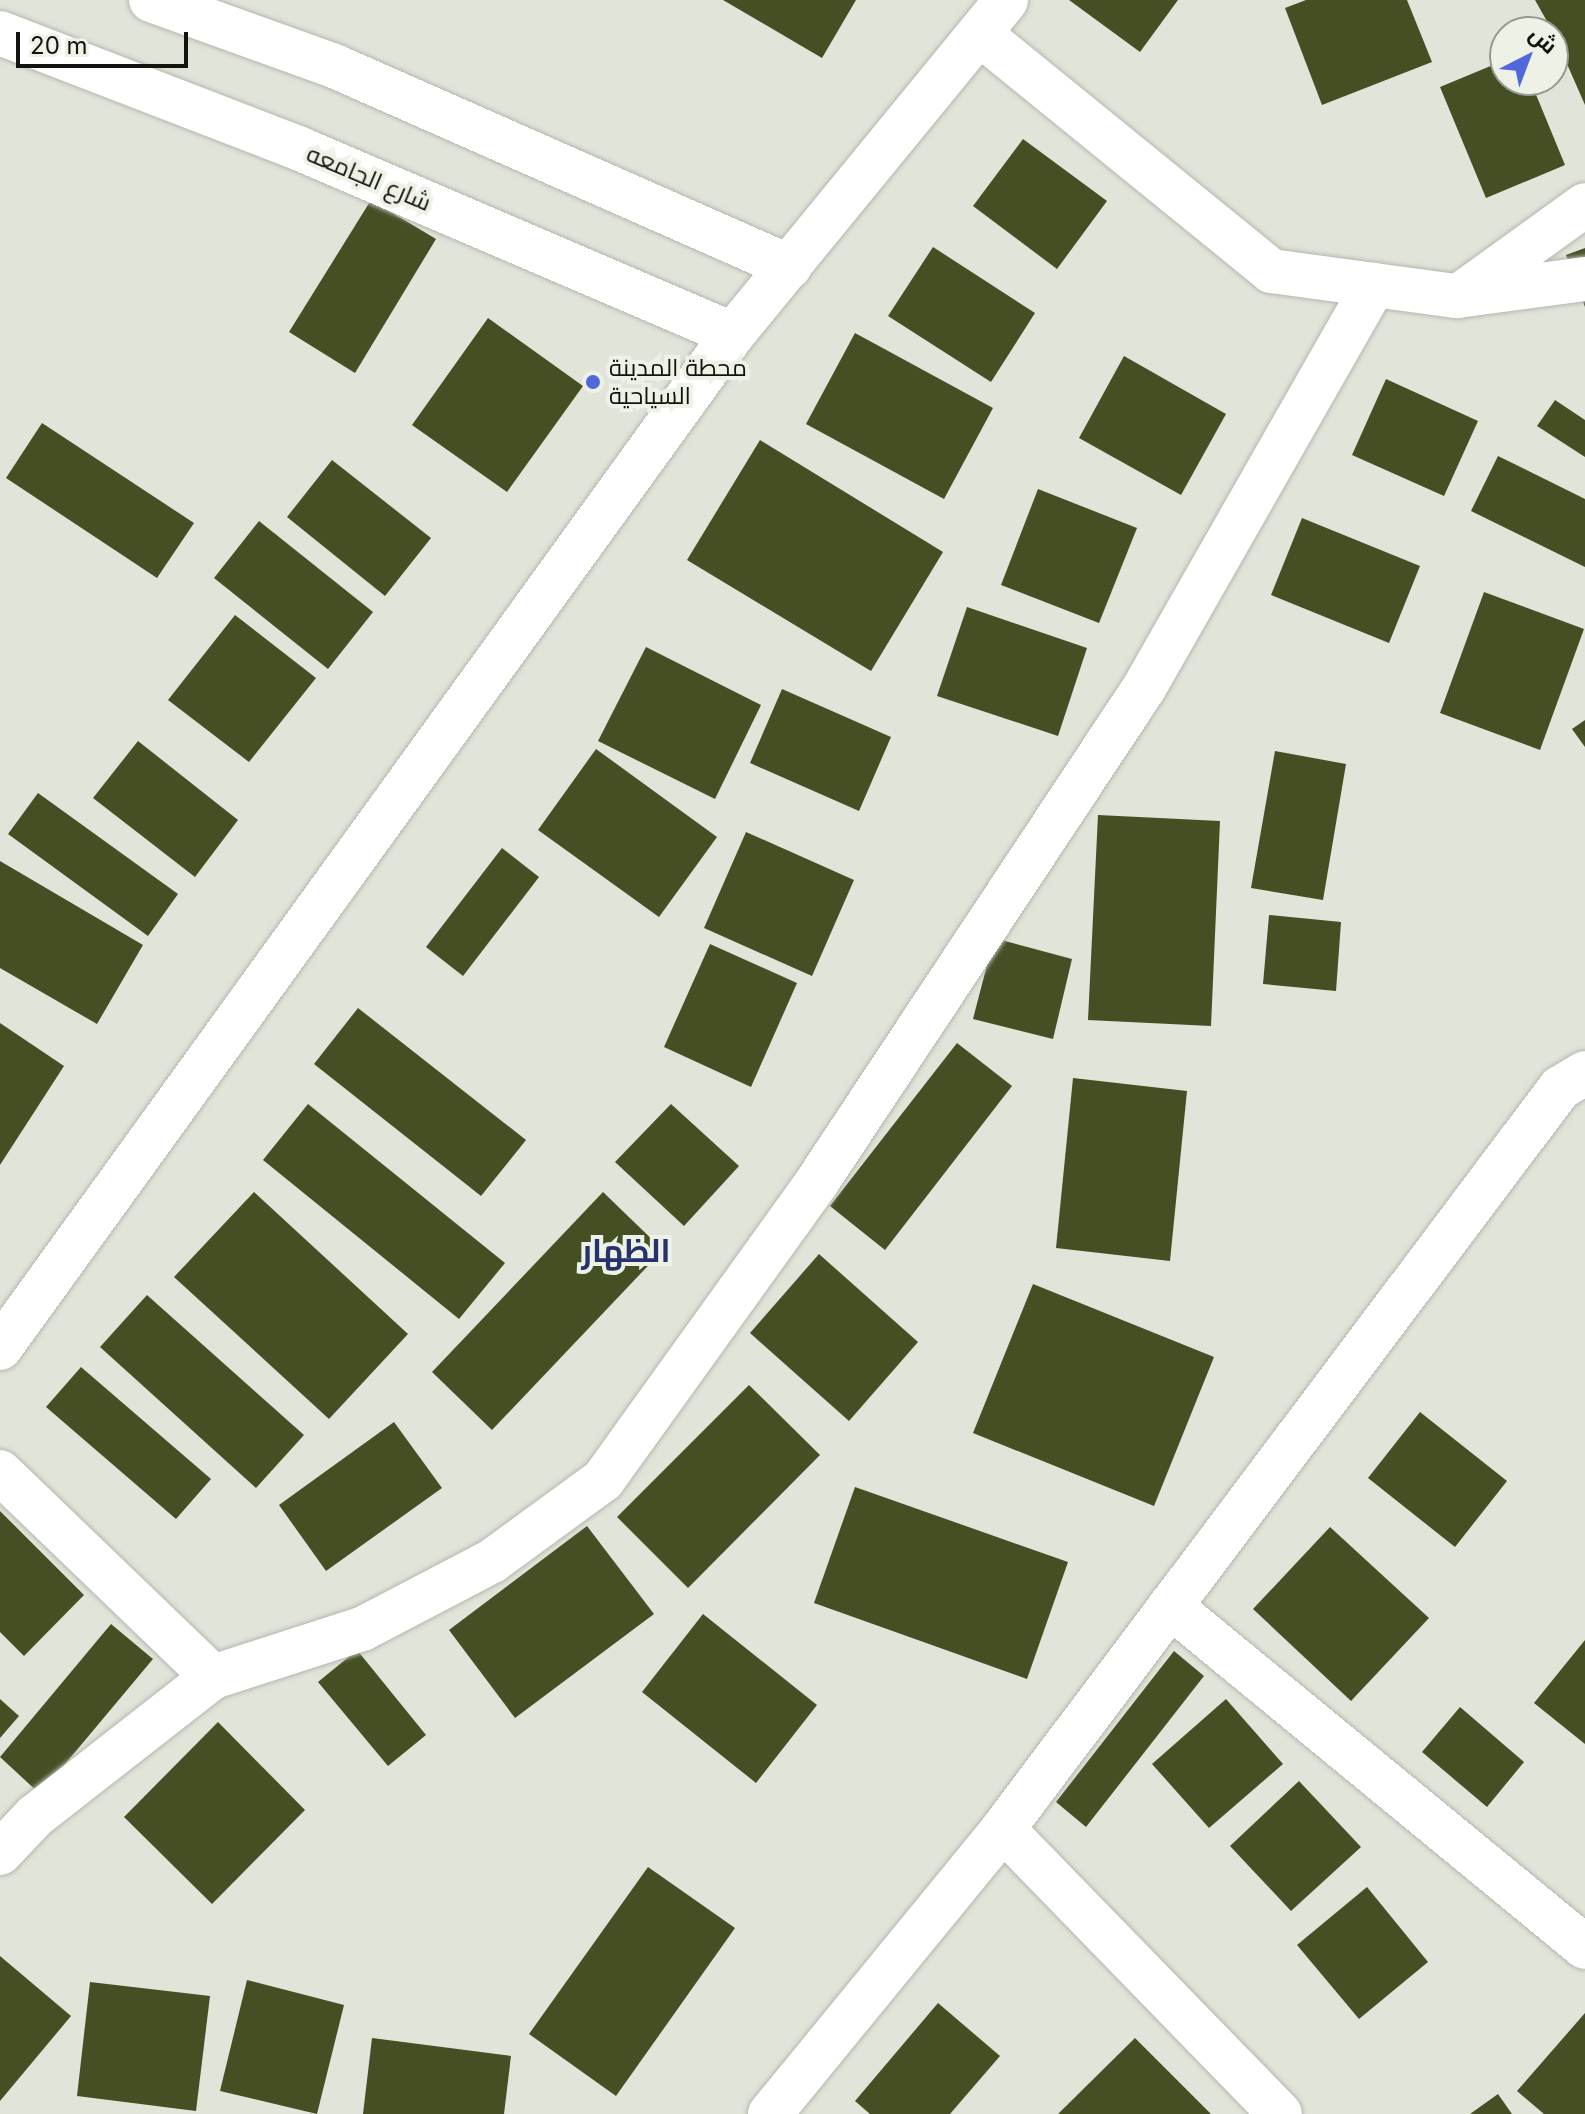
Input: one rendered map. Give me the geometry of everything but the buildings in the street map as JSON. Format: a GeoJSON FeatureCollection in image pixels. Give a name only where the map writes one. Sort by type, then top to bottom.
{"type":"FeatureCollection","features":[{"type":"Feature","properties":{"kind":"street"},"geometry":{"type":"LineString","coordinates":[[151,0],[332,65],[789,267]]}},
{"type":"Feature","properties":{"kind":"street"},"geometry":{"type":"LineString","coordinates":[[0,1348],[733,334],[981,35],[1006,0]]}},
{"type":"Feature","properties":{"kind":"street","name":"شارع الجامعه"},"geometry":{"type":"LineString","coordinates":[[0,33],[298,148],[733,334]]}},
{"type":"Feature","properties":{"kind":"street"},"geometry":{"type":"LineString","coordinates":[[981,35],[1271,271],[1457,296],[1585,279]]}},
{"type":"Feature","properties":{"kind":"street"},"geometry":{"type":"LineString","coordinates":[[1457,296],[1585,205]]}},
{"type":"Feature","properties":{"kind":"street"},"geometry":{"type":"LineString","coordinates":[[0,1853],[35,1816],[213,1677],[362,1629],[492,1561],[603,1480],[817,1182],[1144,688],[1374,285]]}},
{"type":"Feature","properties":{"kind":"street"},"geometry":{"type":"LineString","coordinates":[[770,2114],[1003,1829],[1170,1606],[1577,1091]]}},
{"type":"Feature","properties":{"kind":"street"},"geometry":{"type":"LineString","coordinates":[[0,1472],[213,1677]]}},
{"type":"Feature","properties":{"kind":"street"},"geometry":{"type":"LineString","coordinates":[[1170,1606],[1585,1947]]}},
{"type":"Feature","properties":{"kind":"street"},"geometry":{"type":"LineString","coordinates":[[1003,1829],[1280,2114]]}},
{"type":"Feature","properties":{"kind":"place","name":"محطة المدينة السياحية"},"geometry":{"type":"Point","coordinates":[593,382]}},
{"type":"Feature","properties":{"kind":"district","name":"الظهار"},"geometry":{"type":"Point","coordinates":[626,1251]}}]}
